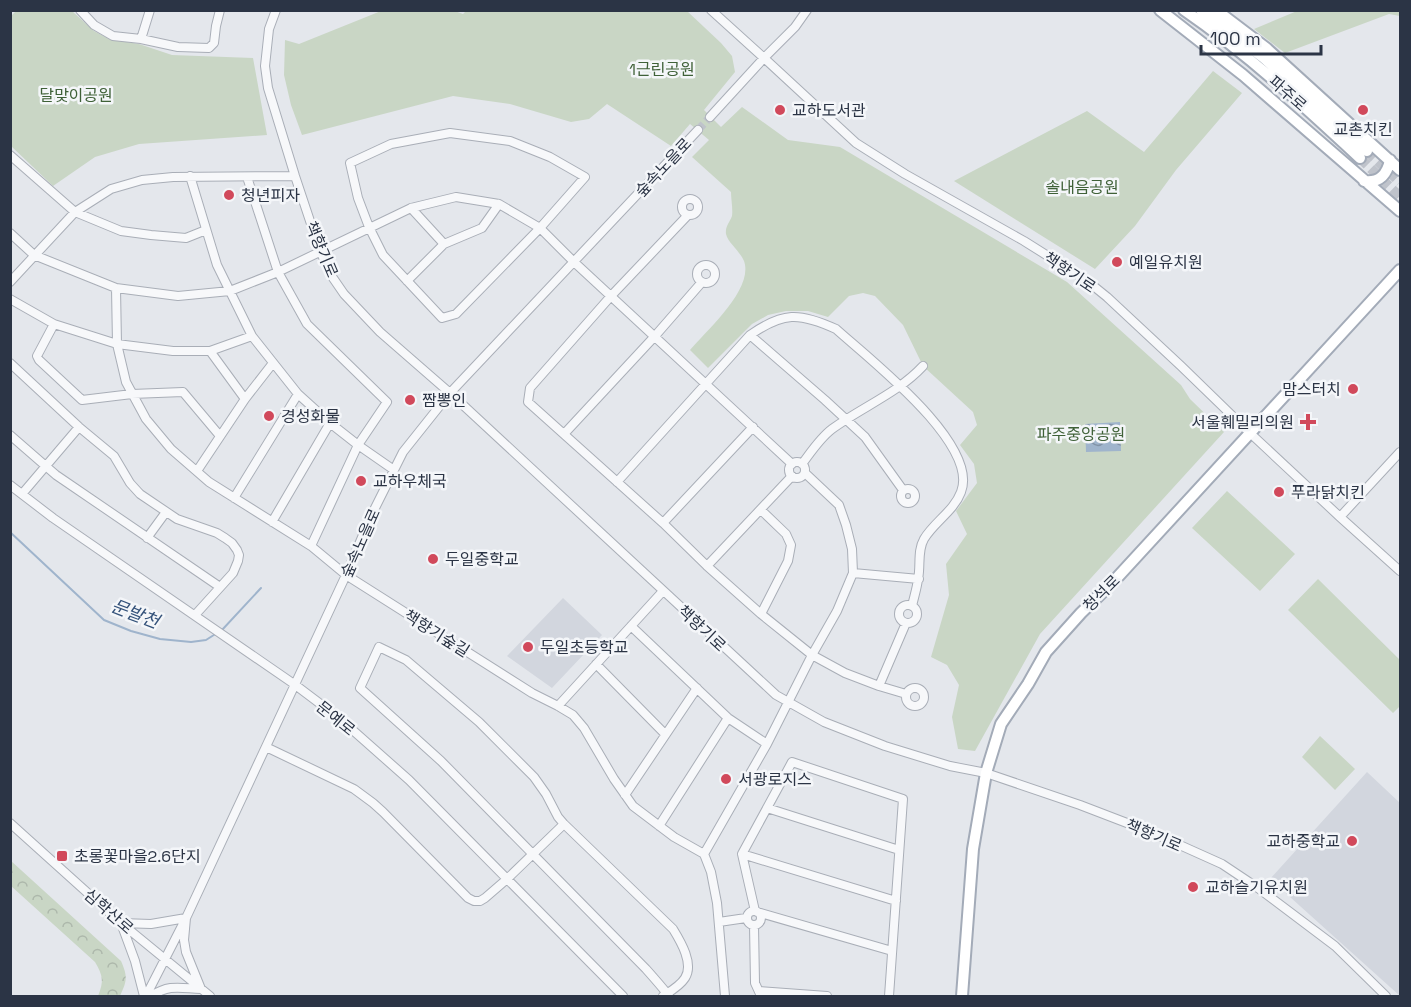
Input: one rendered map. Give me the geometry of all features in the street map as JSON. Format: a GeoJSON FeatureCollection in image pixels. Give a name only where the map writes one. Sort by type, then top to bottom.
{"type":"FeatureCollection","features":[{"type":"Feature","properties":{"kind":"main road"},"geometry":{"type":"LineString","coordinates":[[1160,10],[1243,75],[1401,211]]}},
{"type":"Feature","properties":{"kind":"main road","name":"파주로"},"geometry":{"type":"LineString","coordinates":[[1184,10],[1230,43],[1363,154],[1264,58],[1201,10]]}},
{"type":"Feature","properties":{"kind":"main road"},"geometry":{"type":"LineString","coordinates":[[1216,10],[1266,48],[1401,170]]}},
{"type":"Feature","properties":{"kind":"main road"},"geometry":{"type":"LineString","coordinates":[[1364,181],[1370,182],[1384,176],[1390,160]]}},
{"type":"Feature","properties":{"kind":"main road","name":"청석로"},"geometry":{"type":"LineString","coordinates":[[962,996],[973,849],[986,773],[1001,724],[1046,652],[1401,270]]}},
{"type":"Feature","properties":{"kind":"street"},"geometry":{"type":"LineString","coordinates":[[80,10],[94,25],[113,36],[141,39],[178,48],[209,48],[214,43],[220,10]]}},
{"type":"Feature","properties":{"kind":"street"},"geometry":{"type":"LineString","coordinates":[[141,39],[150,10]]}},
{"type":"Feature","properties":{"kind":"street","name":"책향기로"},"geometry":{"type":"LineString","coordinates":[[276,10],[269,29],[265,66],[267,88],[320,251],[333,278],[344,294],[380,332],[450,393],[776,695],[824,722],[885,746],[950,766],[986,773],[1080,805],[1153,833],[1222,864],[1335,946],[1386,996]]}},
{"type":"Feature","properties":{"kind":"street"},"geometry":{"type":"LineString","coordinates":[[710,117],[795,27],[807,10]]}},
{"type":"Feature","properties":{"kind":"street","name":"책향기로"},"geometry":{"type":"LineString","coordinates":[[715,12],[855,143],[904,174],[1024,241],[1086,280],[1107,297],[1340,518],[1401,571]]}},
{"type":"Feature","properties":{"kind":"street","name":"숲속노을로"},"geometry":{"type":"LineString","coordinates":[[147,996],[186,918],[346,575],[371,516],[403,452],[450,393],[698,130]]}},
{"type":"Feature","properties":{"kind":"street"},"geometry":{"type":"LineString","coordinates":[[450,133],[510,141],[550,157],[585,177],[540,228],[456,314],[442,318],[383,255],[369,227],[358,198],[350,163],[391,144],[450,133]]}},
{"type":"Feature","properties":{"kind":"street"},"geometry":{"type":"LineString","coordinates":[[10,155],[75,212],[121,231],[186,237],[206,231]]}},
{"type":"Feature","properties":{"kind":"street"},"geometry":{"type":"LineString","coordinates":[[10,282],[75,212],[111,189],[142,180],[190,176],[295,176]]}},
{"type":"Feature","properties":{"kind":"street"},"geometry":{"type":"LineString","coordinates":[[190,176],[217,265],[252,336],[298,394],[330,423],[394,470]]}},
{"type":"Feature","properties":{"kind":"street"},"geometry":{"type":"LineString","coordinates":[[247,177],[278,272],[307,324],[387,402],[358,445],[311,546]]}},
{"type":"Feature","properties":{"kind":"street"},"geometry":{"type":"LineString","coordinates":[[10,233],[34,255],[116,288],[178,296],[230,291],[278,272],[411,208],[456,197],[499,204],[540,228],[792,464]]}},
{"type":"Feature","properties":{"kind":"street"},"geometry":{"type":"LineString","coordinates":[[407,281],[444,244],[482,228],[499,204]]}},
{"type":"Feature","properties":{"kind":"street"},"geometry":{"type":"LineString","coordinates":[[411,208],[444,244]]}},
{"type":"Feature","properties":{"kind":"street"},"geometry":{"type":"LineString","coordinates":[[688,215],[611,296],[530,388],[528,402],[663,523],[707,566],[812,655],[845,673],[906,694]]}},
{"type":"Feature","properties":{"kind":"street"},"geometry":{"type":"LineString","coordinates":[[564,434],[702,282]]}},
{"type":"Feature","properties":{"kind":"street","name":"책향기숲길"},"geometry":{"type":"LineString","coordinates":[[116,288],[117,344],[126,381],[146,419],[171,449],[209,482],[311,546],[346,575],[532,693],[573,715],[584,728],[633,806],[674,837],[704,854]]}},
{"type":"Feature","properties":{"kind":"street"},"geometry":{"type":"LineString","coordinates":[[10,299],[54,324],[117,344],[173,351],[210,351],[252,336]]}},
{"type":"Feature","properties":{"kind":"street"},"geometry":{"type":"LineString","coordinates":[[617,482],[750,335],[767,324],[781,319],[807,318],[821,322],[836,329],[921,406],[936,423],[960,462],[964,475],[961,494],[925,537],[921,547],[919,579],[912,606]]}},
{"type":"Feature","properties":{"kind":"street"},"geometry":{"type":"LineString","coordinates":[[54,324],[37,356],[82,400],[132,394],[183,392],[220,436]]}},
{"type":"Feature","properties":{"kind":"street"},"geometry":{"type":"LineString","coordinates":[[750,335],[865,437],[903,490]]}},
{"type":"Feature","properties":{"kind":"street"},"geometry":{"type":"LineString","coordinates":[[210,351],[246,399]]}},
{"type":"Feature","properties":{"kind":"street"},"geometry":{"type":"LineString","coordinates":[[10,363],[114,456],[135,489],[177,519],[217,533],[232,543],[238,555],[233,573],[195,615]]}},
{"type":"Feature","properties":{"kind":"street"},"geometry":{"type":"LineString","coordinates":[[196,471],[273,363]]}},
{"type":"Feature","properties":{"kind":"street"},"geometry":{"type":"LineString","coordinates":[[802,464],[831,430],[912,378],[923,366]]}},
{"type":"Feature","properties":{"kind":"street"},"geometry":{"type":"LineString","coordinates":[[234,498],[298,394]]}},
{"type":"Feature","properties":{"kind":"street"},"geometry":{"type":"LineString","coordinates":[[272,522],[330,423]]}},
{"type":"Feature","properties":{"kind":"street"},"geometry":{"type":"LineString","coordinates":[[22,494],[79,427]]}},
{"type":"Feature","properties":{"kind":"street"},"geometry":{"type":"LineString","coordinates":[[663,523],[753,427]]}},
{"type":"Feature","properties":{"kind":"street"},"geometry":{"type":"LineString","coordinates":[[10,435],[46,467],[72,486],[220,587]]}},
{"type":"Feature","properties":{"kind":"street"},"geometry":{"type":"LineString","coordinates":[[1340,518],[1401,452]]}},
{"type":"Feature","properties":{"kind":"street"},"geometry":{"type":"LineString","coordinates":[[725,996],[717,903],[711,872],[704,854],[767,744],[837,611],[853,573],[852,549],[839,505],[805,473],[802,464],[797,462],[792,464]]}},
{"type":"Feature","properties":{"kind":"street"},"geometry":{"type":"LineString","coordinates":[[792,464],[789,472],[792,476],[799,478],[805,473]]}},
{"type":"Feature","properties":{"kind":"street"},"geometry":{"type":"LineString","coordinates":[[707,566],[792,476]]}},
{"type":"Feature","properties":{"kind":"street","name":"문예로"},"geometry":{"type":"LineString","coordinates":[[10,485],[53,518],[294,684],[339,718],[409,780],[623,996]]}},
{"type":"Feature","properties":{"kind":"street"},"geometry":{"type":"LineString","coordinates":[[760,510],[786,534],[791,545],[788,561],[761,614]]}},
{"type":"Feature","properties":{"kind":"street"},"geometry":{"type":"LineString","coordinates":[[147,538],[166,512]]}},
{"type":"Feature","properties":{"kind":"street"},"geometry":{"type":"LineString","coordinates":[[853,573],[919,579]]}},
{"type":"Feature","properties":{"kind":"street"},"geometry":{"type":"LineString","coordinates":[[558,706],[663,591]]}},
{"type":"Feature","properties":{"kind":"street"},"geometry":{"type":"LineString","coordinates":[[912,606],[916,610],[917,619],[912,623],[906,623],[900,618],[900,612],[903,607],[912,606]]}},
{"type":"Feature","properties":{"kind":"street"},"geometry":{"type":"LineString","coordinates":[[879,686],[906,623]]}},
{"type":"Feature","properties":{"kind":"street"},"geometry":{"type":"LineString","coordinates":[[631,626],[728,718],[767,744]]}},
{"type":"Feature","properties":{"kind":"street"},"geometry":{"type":"LineString","coordinates":[[379,647],[406,660],[479,722],[534,777],[564,824],[673,929],[684,949],[688,968],[686,977],[666,996],[646,969],[533,854],[441,761],[360,688],[379,647]]}},
{"type":"Feature","properties":{"kind":"street"},"geometry":{"type":"LineString","coordinates":[[597,664],[665,734]]}},
{"type":"Feature","properties":{"kind":"street"},"geometry":{"type":"LineString","coordinates":[[625,795],[697,688]]}},
{"type":"Feature","properties":{"kind":"street"},"geometry":{"type":"LineString","coordinates":[[659,826],[728,718]]}},
{"type":"Feature","properties":{"kind":"street"},"geometry":{"type":"LineString","coordinates":[[266,747],[364,795],[468,898],[474,901],[480,901],[507,879],[564,824]]}},
{"type":"Feature","properties":{"kind":"street"},"geometry":{"type":"LineString","coordinates":[[754,926],[761,920],[756,911],[742,854],[792,762],[903,799],[889,996]]}},
{"type":"Feature","properties":{"kind":"street"},"geometry":{"type":"LineString","coordinates":[[767,808],[899,850]]}},
{"type":"Feature","properties":{"kind":"street","name":"심학산로"},"geometry":{"type":"LineString","coordinates":[[10,823],[121,923],[210,996]]}},
{"type":"Feature","properties":{"kind":"street"},"geometry":{"type":"LineString","coordinates":[[742,854],[896,901]]}},
{"type":"Feature","properties":{"kind":"street"},"geometry":{"type":"LineString","coordinates":[[719,922],[746,918],[750,912],[756,911],[892,951]]}},
{"type":"Feature","properties":{"kind":"street"},"geometry":{"type":"LineString","coordinates":[[186,918],[184,940],[186,952],[201,989],[171,987],[147,996],[121,923],[151,924],[186,918]]}},
{"type":"Feature","properties":{"kind":"street"},"geometry":{"type":"LineString","coordinates":[[746,918],[754,926]]}},
{"type":"Feature","properties":{"kind":"street"},"geometry":{"type":"LineString","coordinates":[[754,926],[756,983],[760,994],[827,996]]}},
{"type":"Feature","properties":{"kind":"shaded area"},"geometry":{"type":"Polygon","coordinates":[[[563,598],[602,635],[552,688],[507,656],[563,598]]]}},
{"type":"Feature","properties":{"kind":"shaded area","name":"교하중학교"},"geometry":{"type":"Polygon","coordinates":[[[1367,772],[1400,803],[1400,996],[1270,879],[1367,772]]]}},
{"type":"Feature","properties":{"kind":"green space","name":"파주중앙공원"},"geometry":{"type":"Polygon","coordinates":[[[452,10],[463,14],[467,10],[687,11],[732,56],[735,72],[704,110],[721,127],[742,107],[788,140],[840,147],[1067,282],[1181,385],[1190,399],[1224,432],[1040,634],[975,751],[958,749],[952,717],[959,685],[947,665],[931,657],[949,595],[946,564],[967,534],[956,511],[977,483],[974,464],[960,445],[977,425],[973,412],[923,366],[903,325],[875,296],[863,293],[849,296],[828,317],[808,311],[786,311],[768,315],[752,324],[708,368],[690,350],[736,296],[745,272],[742,257],[726,234],[732,216],[731,192],[692,157],[709,140],[690,124],[671,146],[607,104],[589,119],[571,122],[510,104],[453,96],[302,135],[291,105],[284,75],[285,40],[299,44],[381,11],[452,10]]]}},
{"type":"Feature","properties":{"kind":"green space","name":"달맞이공원"},"geometry":{"type":"Polygon","coordinates":[[[16,11],[72,11],[94,31],[109,39],[139,44],[172,55],[253,58],[267,135],[139,144],[95,157],[53,186],[11,146],[10,17],[16,11]]]}},
{"type":"Feature","properties":{"kind":"green space"},"geometry":{"type":"Polygon","coordinates":[[[1297,11],[1400,11],[1400,16],[1389,14],[1285,53],[1254,29],[1297,11]]]}},
{"type":"Feature","properties":{"kind":"green space","name":"솔내음공원"},"geometry":{"type":"Polygon","coordinates":[[[1213,71],[1242,93],[1176,170],[1135,226],[1095,269],[954,181],[1087,111],[1144,152],[1213,71]]]}},
{"type":"Feature","properties":{"kind":"green space"},"geometry":{"type":"Polygon","coordinates":[[[1227,491],[1295,554],[1260,591],[1192,528],[1227,491]]]}},
{"type":"Feature","properties":{"kind":"green space"},"geometry":{"type":"Polygon","coordinates":[[[1318,579],[1400,660],[1400,706],[1393,713],[1288,610],[1318,579]]]}},
{"type":"Feature","properties":{"kind":"green space"},"geometry":{"type":"Polygon","coordinates":[[[1320,736],[1355,769],[1335,790],[1302,757],[1320,736]]]}},
{"type":"Feature","properties":{"kind":"green space"},"geometry":{"type":"Polygon","coordinates":[[[10,860],[121,961],[126,979],[120,996],[98,996],[102,979],[95,962],[11,886],[10,860]]]}},
{"type":"Feature","properties":{"kind":"water"},"geometry":{"type":"Polygon","coordinates":[[[1120,422],[1121,451],[1086,452],[1085,424],[1120,422]]]}},
{"type":"Feature","properties":{"kind":"waterway","name":"문발천"},"geometry":{"type":"LineString","coordinates":[[10,532],[104,620],[160,639],[191,642],[206,640],[217,633]]}},
{"type":"Feature","properties":{"kind":"waterway","name":"문발천"},"geometry":{"type":"LineString","coordinates":[[222,630],[261,588]]}},
{"type":"Feature","properties":{"kind":"tunnel"},"geometry":{"type":"LineString","coordinates":[[698,130],[710,117]]}},
{"type":"Feature","properties":{"kind":"tunnel"},"geometry":{"type":"LineString","coordinates":[[1367,151],[1400,182]]}},
{"type":"Feature","properties":{"kind":"tunnel"},"geometry":{"type":"LineString","coordinates":[[1360,158],[1400,197]]}},
{"type":"Feature","properties":{"kind":"place","name":"교하도서관"},"geometry":{"type":"Point","coordinates":[780,110]}},
{"type":"Feature","properties":{"kind":"place","name":"교촌치킨"},"geometry":{"type":"Point","coordinates":[1363,110]}},
{"type":"Feature","properties":{"kind":"place","name":"청년피자"},"geometry":{"type":"Point","coordinates":[229,195]}},
{"type":"Feature","properties":{"kind":"place","name":"예일유치원"},"geometry":{"type":"Point","coordinates":[1117,262]}},
{"type":"Feature","properties":{"kind":"place","name":"맘스터치"},"geometry":{"type":"Point","coordinates":[1353,389]}},
{"type":"Feature","properties":{"kind":"place","name":"짬뽕인"},"geometry":{"type":"Point","coordinates":[410,400]}},
{"type":"Feature","properties":{"kind":"place","name":"경성화물"},"geometry":{"type":"Point","coordinates":[269,416]}},
{"type":"Feature","properties":{"kind":"place","name":"서울훼밀리의원"},"geometry":{"type":"Point","coordinates":[1308,422]}},
{"type":"Feature","properties":{"kind":"place","name":"교하우체국"},"geometry":{"type":"Point","coordinates":[361,481]}},
{"type":"Feature","properties":{"kind":"place","name":"푸라닭치킨"},"geometry":{"type":"Point","coordinates":[1279,492]}},
{"type":"Feature","properties":{"kind":"place","name":"두일중학교"},"geometry":{"type":"Point","coordinates":[433,559]}},
{"type":"Feature","properties":{"kind":"place","name":"두일초등학교"},"geometry":{"type":"Point","coordinates":[528,647]}},
{"type":"Feature","properties":{"kind":"place","name":"서광로지스"},"geometry":{"type":"Point","coordinates":[726,779]}},
{"type":"Feature","properties":{"kind":"place","name":"교하중학교"},"geometry":{"type":"Point","coordinates":[1352,841]}},
{"type":"Feature","properties":{"kind":"place","name":"초롱꽃마을2.6단지"},"geometry":{"type":"Point","coordinates":[62,856]}},
{"type":"Feature","properties":{"kind":"place","name":"교하슬기유치원"},"geometry":{"type":"Point","coordinates":[1193,887]}},
{"type":"Feature","properties":{"kind":"park label","name":"1근린공원"},"geometry":{"type":"Point","coordinates":[662,69]}}]}
